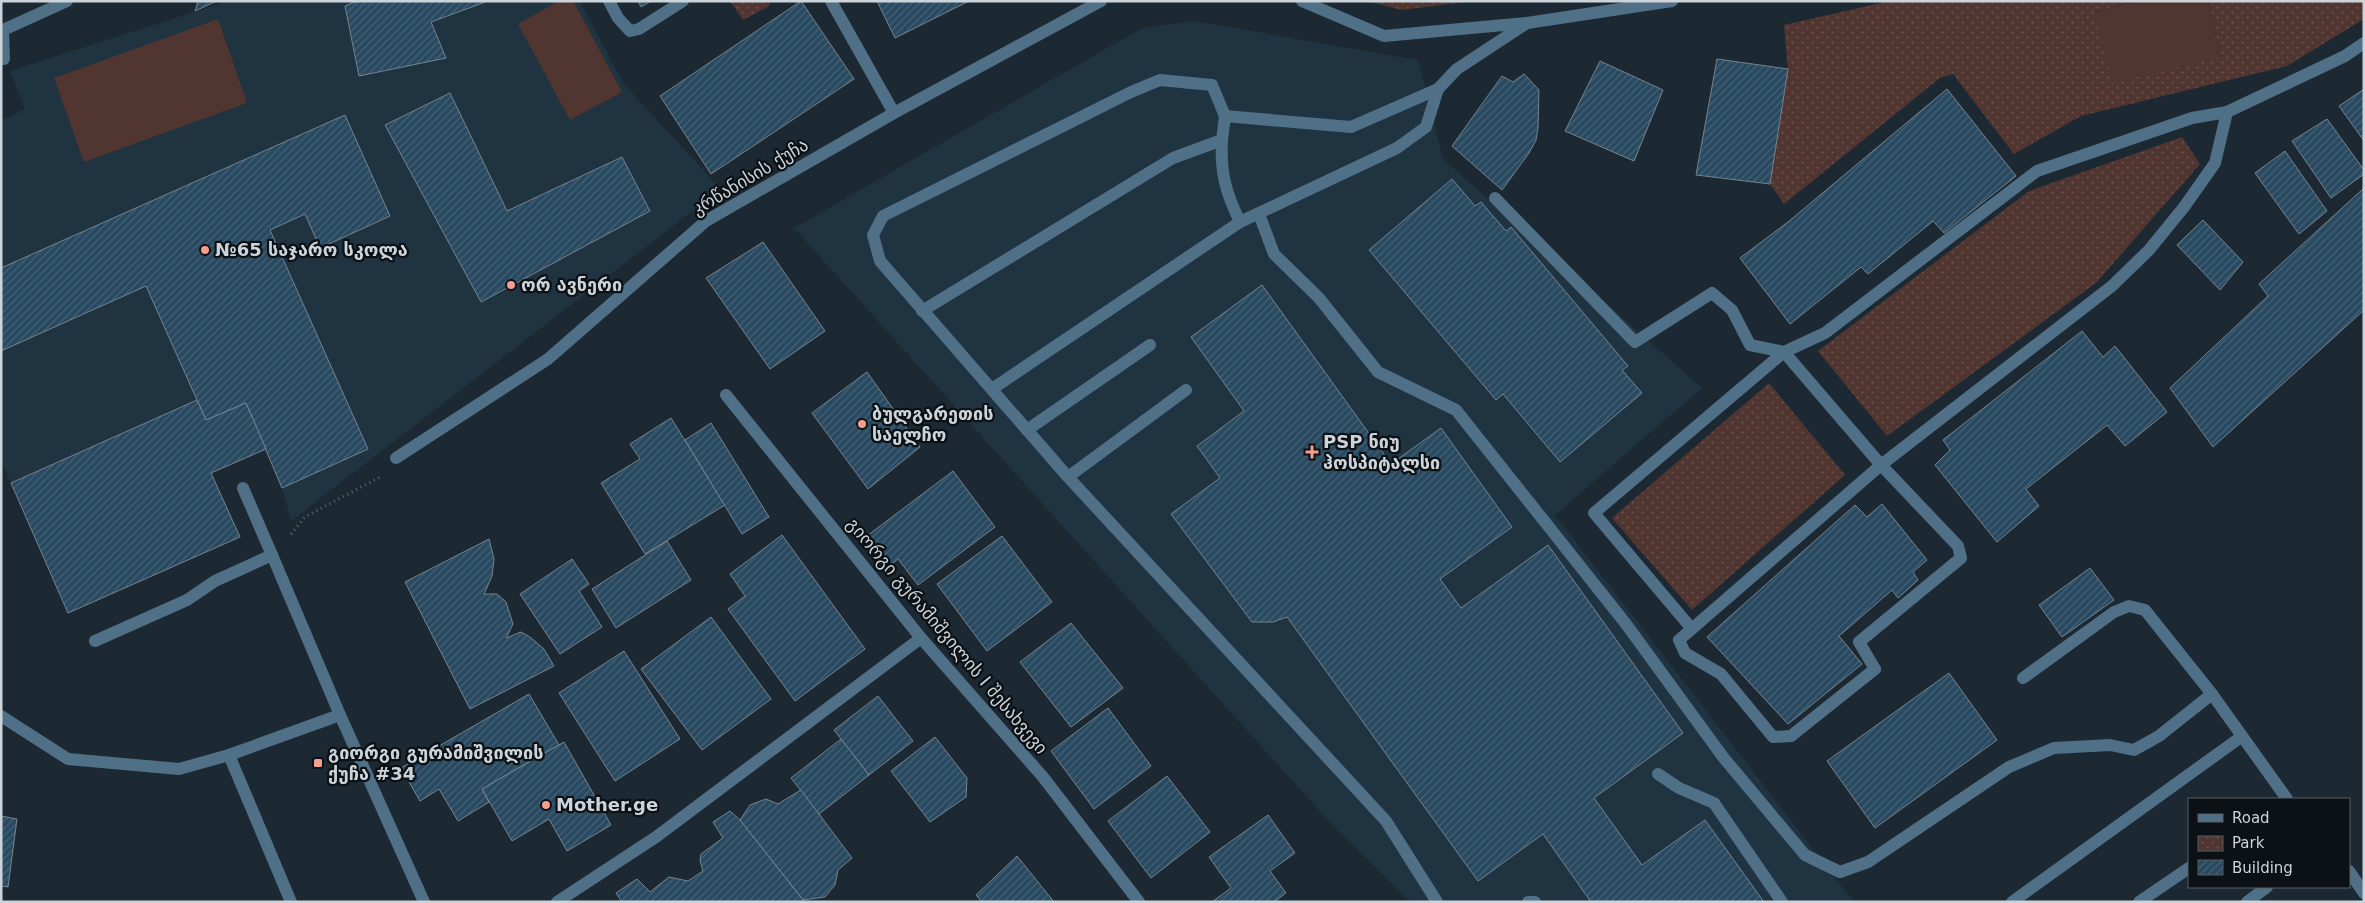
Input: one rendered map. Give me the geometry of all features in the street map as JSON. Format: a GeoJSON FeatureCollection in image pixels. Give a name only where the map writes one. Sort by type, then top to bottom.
{"type":"FeatureCollection","features":[{"type":"Feature","properties":{"kind":"street"},"geometry":{"type":"LineString","coordinates":[[4,59],[3,30],[67,1]]}},
{"type":"Feature","properties":{"kind":"street"},"geometry":{"type":"LineString","coordinates":[[609,1],[618,18],[630,31],[639,29],[683,1]]}},
{"type":"Feature","properties":{"kind":"street"},"geometry":{"type":"LineString","coordinates":[[831,1],[894,113]]}},
{"type":"Feature","properties":{"kind":"street","name":"კრწანისის ქუჩა"},"geometry":{"type":"LineString","coordinates":[[396,458],[548,359],[706,221],[894,113],[1101,1]]}},
{"type":"Feature","properties":{"kind":"street"},"geometry":{"type":"LineString","coordinates":[[1302,1],[1384,36],[1527,23],[1672,1]]}},
{"type":"Feature","properties":{"kind":"street"},"geometry":{"type":"LineString","coordinates":[[1225,116],[1351,127],[1438,89],[1457,69],[1527,23]]}},
{"type":"Feature","properties":{"kind":"street"},"geometry":{"type":"LineString","coordinates":[[1692,628],[1594,513],[1784,352],[1825,333],[2037,171],[2192,118],[2226,112],[2345,56],[2364,43]]}},
{"type":"Feature","properties":{"kind":"street"},"geometry":{"type":"LineString","coordinates":[[1240,222],[1227,194],[1221,164],[1225,116],[1212,86],[1160,80],[1131,92],[883,216],[873,235],[880,261],[1026,430],[1386,821],[1437,902]]}},
{"type":"Feature","properties":{"kind":"street"},"geometry":{"type":"LineString","coordinates":[[992,389],[1240,222],[1397,148],[1426,127],[1438,89]]}},
{"type":"Feature","properties":{"kind":"street"},"geometry":{"type":"LineString","coordinates":[[1495,198],[1635,342],[1712,293],[1732,310],[1750,345],[1784,352],[1881,465],[1958,546],[1961,558],[1859,642],[1875,669],[1791,736],[1773,737],[1721,674],[1685,653],[1679,640],[1881,465],[2112,286],[2149,250],[2184,207],[2215,163],[2226,112]]}},
{"type":"Feature","properties":{"kind":"street"},"geometry":{"type":"LineString","coordinates":[[922,311],[1173,158],[1222,140]]}},
{"type":"Feature","properties":{"kind":"street"},"geometry":{"type":"LineString","coordinates":[[1259,214],[1274,254],[1319,298],[1378,372],[1456,410],[1626,624],[1724,757],[1806,855],[1840,872],[1868,862],[2009,767],[2054,748],[2110,745],[2134,750],[2159,736],[2212,694]]}},
{"type":"Feature","properties":{"kind":"street"},"geometry":{"type":"LineString","coordinates":[[1026,430],[1150,344]]}},
{"type":"Feature","properties":{"kind":"street"},"geometry":{"type":"LineString","coordinates":[[1068,477],[1186,390]]}},
{"type":"Feature","properties":{"kind":"street","name":"გიორგი გურამიშვილის I შესახვევი"},"geometry":{"type":"LineString","coordinates":[[726,395],[921,638],[1044,777],[1139,902]]}},
{"type":"Feature","properties":{"kind":"street"},"geometry":{"type":"LineString","coordinates":[[243,488],[340,715],[424,902]]}},
{"type":"Feature","properties":{"kind":"street"},"geometry":{"type":"LineString","coordinates":[[96,641],[187,600],[214,581],[272,555]]}},
{"type":"Feature","properties":{"kind":"street"},"geometry":{"type":"LineString","coordinates":[[2023,678],[2114,612],[2129,606],[2145,610],[2212,694],[2241,737],[2287,798]]}},
{"type":"Feature","properties":{"kind":"street"},"geometry":{"type":"LineString","coordinates":[[557,902],[656,837],[921,638]]}},
{"type":"Feature","properties":{"kind":"street"},"geometry":{"type":"LineString","coordinates":[[1,716],[68,758],[179,769],[229,755],[340,715]]}},
{"type":"Feature","properties":{"kind":"street"},"geometry":{"type":"LineString","coordinates":[[2012,902],[2241,737]]}},
{"type":"Feature","properties":{"kind":"street"},"geometry":{"type":"LineString","coordinates":[[229,755],[291,902]]}},
{"type":"Feature","properties":{"kind":"street"},"geometry":{"type":"LineString","coordinates":[[1658,774],[1679,788],[1714,804],[1782,902]]}},
{"type":"Feature","properties":{"kind":"street"},"geometry":{"type":"LineString","coordinates":[[2139,902],[2188,869]]}},
{"type":"Feature","properties":{"kind":"street"},"geometry":{"type":"LineString","coordinates":[[2350,872],[2364,893]]}},
{"type":"Feature","properties":{"kind":"street"},"geometry":{"type":"LineString","coordinates":[[2246,902],[2267,888]]}},
{"type":"Feature","properties":{"kind":"street"},"geometry":{"type":"LineString","coordinates":[[1528,902],[1535,902]]}},
{"type":"Feature","properties":{"kind":"path"},"geometry":{"type":"LineString","coordinates":[[272,555],[305,517],[381,477],[396,458]]}},
{"type":"Feature","properties":{"kind":"shaded area","name":"№65 საჯარო სკოლა"},"geometry":{"type":"Polygon","coordinates":[[[228,1],[580,1],[623,83],[721,189],[291,521],[282,488],[266,449],[206,420],[197,401],[11,483],[1,460],[1,120],[25,109],[10,71],[228,1]]]}},
{"type":"Feature","properties":{"kind":"shaded area","name":"PSP ნიუ ჰოსპიტალსი"},"geometry":{"type":"Polygon","coordinates":[[[1194,21],[1418,60],[1443,159],[1702,388],[1555,515],[1854,902],[1410,902],[1334,827],[794,228],[1142,28],[1194,21]]]}},
{"type":"Feature","properties":{"kind":"green space"},"geometry":{"type":"Polygon","coordinates":[[[559,1],[573,1],[622,92],[570,120],[518,24],[559,1]]]}},
{"type":"Feature","properties":{"kind":"green space"},"geometry":{"type":"Polygon","coordinates":[[[730,1],[770,2],[769,6],[743,20],[730,1]]]}},
{"type":"Feature","properties":{"kind":"green space"},"geometry":{"type":"Polygon","coordinates":[[[1367,1],[1473,1],[1401,10],[1367,1]]]}},
{"type":"Feature","properties":{"kind":"green space"},"geometry":{"type":"Polygon","coordinates":[[[1889,1],[2137,1],[2095,12],[2221,57],[2208,1],[2364,1],[2364,19],[2287,66],[2081,116],[2014,154],[1953,74],[1940,78],[1784,204],[1770,184],[1788,69],[1784,25],[1889,1]]]}},
{"type":"Feature","properties":{"kind":"green space"},"geometry":{"type":"Polygon","coordinates":[[[2137,1],[2208,1],[2221,57],[2112,83],[2095,12],[2137,1]]]}},
{"type":"Feature","properties":{"kind":"green space"},"geometry":{"type":"Polygon","coordinates":[[[218,19],[247,103],[84,162],[54,78],[218,19]]]}},
{"type":"Feature","properties":{"kind":"green space"},"geometry":{"type":"Polygon","coordinates":[[[2182,137],[2200,164],[2096,283],[1887,436],[1818,351],[2029,191],[2182,137]]]}},
{"type":"Feature","properties":{"kind":"green space"},"geometry":{"type":"Polygon","coordinates":[[[1769,383],[1845,475],[1692,610],[1612,518],[1769,383]]]}},
{"type":"Feature","properties":{"kind":"building"},"geometry":{"type":"Polygon","coordinates":[[[198,1],[217,1],[195,11],[198,1]]]}},
{"type":"Feature","properties":{"kind":"building"},"geometry":{"type":"Polygon","coordinates":[[[357,1],[488,1],[431,22],[446,58],[359,76],[345,6],[357,1]]]}},
{"type":"Feature","properties":{"kind":"building"},"geometry":{"type":"Polygon","coordinates":[[[638,1],[651,1],[641,7],[638,1]]]}},
{"type":"Feature","properties":{"kind":"building"},"geometry":{"type":"Polygon","coordinates":[[[801,1],[854,79],[711,174],[660,96],[801,1]]]}},
{"type":"Feature","properties":{"kind":"building"},"geometry":{"type":"Polygon","coordinates":[[[877,1],[969,1],[895,38],[877,1]]]}},
{"type":"Feature","properties":{"kind":"building"},"geometry":{"type":"Polygon","coordinates":[[[1717,59],[1788,69],[1770,184],[1696,175],[1717,59]]]}},
{"type":"Feature","properties":{"kind":"building"},"geometry":{"type":"Polygon","coordinates":[[[1600,61],[1663,90],[1634,161],[1565,131],[1600,61]]]}},
{"type":"Feature","properties":{"kind":"building"},"geometry":{"type":"Polygon","coordinates":[[[1524,74],[1539,90],[1536,140],[1529,153],[1502,190],[1452,146],[1502,76],[1513,82],[1524,74]]]}},
{"type":"Feature","properties":{"kind":"building"},"geometry":{"type":"Polygon","coordinates":[[[1947,89],[2016,176],[1944,233],[1933,221],[1868,274],[1861,267],[1790,324],[1740,258],[1788,222],[1947,89]]]}},
{"type":"Feature","properties":{"kind":"building"},"geometry":{"type":"Polygon","coordinates":[[[2364,89],[2364,141],[2339,106],[2364,89]]]}},
{"type":"Feature","properties":{"kind":"building"},"geometry":{"type":"Polygon","coordinates":[[[450,93],[507,211],[622,157],[650,211],[481,302],[385,125],[450,93]]]}},
{"type":"Feature","properties":{"kind":"building"},"geometry":{"type":"Polygon","coordinates":[[[345,115],[390,216],[320,248],[305,214],[270,230],[368,449],[282,488],[246,403],[206,420],[146,286],[1,351],[1,268],[345,115]]]}},
{"type":"Feature","properties":{"kind":"building"},"geometry":{"type":"Polygon","coordinates":[[[2327,119],[2364,170],[2364,174],[2331,198],[2292,141],[2327,119]]]}},
{"type":"Feature","properties":{"kind":"building"},"geometry":{"type":"Polygon","coordinates":[[[2285,151],[2327,211],[2299,234],[2255,173],[2285,151]]]}},
{"type":"Feature","properties":{"kind":"building"},"geometry":{"type":"Polygon","coordinates":[[[1452,179],[1475,206],[1481,202],[1506,231],[1511,227],[1628,366],[1622,370],[1642,393],[1560,462],[1503,394],[1496,400],[1369,250],[1452,179]]]}},
{"type":"Feature","properties":{"kind":"building"},"geometry":{"type":"Polygon","coordinates":[[[2364,188],[2364,310],[2213,447],[2170,388],[2268,296],[2259,284],[2364,188]]]}},
{"type":"Feature","properties":{"kind":"building"},"geometry":{"type":"Polygon","coordinates":[[[2203,220],[2243,262],[2220,290],[2177,245],[2203,220]]]}},
{"type":"Feature","properties":{"kind":"building"},"geometry":{"type":"Polygon","coordinates":[[[763,242],[825,331],[770,369],[706,278],[763,242]]]}},
{"type":"Feature","properties":{"kind":"building"},"geometry":{"type":"Polygon","coordinates":[[[1262,285],[1391,464],[1441,428],[1512,527],[1440,579],[1461,608],[1548,545],[1683,733],[1594,798],[1642,865],[1705,820],[1764,902],[1591,902],[1543,834],[1478,881],[1287,617],[1273,622],[1252,622],[1171,514],[1220,478],[1197,446],[1244,411],[1191,337],[1262,285]]]}},
{"type":"Feature","properties":{"kind":"building"},"geometry":{"type":"Polygon","coordinates":[[[2082,331],[2103,357],[2115,346],[2167,412],[2125,446],[2107,425],[2026,489],[2039,506],[1997,542],[1935,465],[1950,450],[1943,440],[2082,331]]]}},
{"type":"Feature","properties":{"kind":"building"},"geometry":{"type":"Polygon","coordinates":[[[867,372],[920,447],[868,489],[812,413],[867,372]]]}},
{"type":"Feature","properties":{"kind":"building"},"geometry":{"type":"Polygon","coordinates":[[[197,400],[206,420],[246,403],[266,449],[211,473],[240,537],[68,613],[11,483],[197,400]]]}},
{"type":"Feature","properties":{"kind":"building"},"geometry":{"type":"Polygon","coordinates":[[[671,418],[725,505],[645,554],[601,483],[640,459],[630,444],[671,418]]]}},
{"type":"Feature","properties":{"kind":"building"},"geometry":{"type":"Polygon","coordinates":[[[711,423],[769,517],[742,534],[685,440],[711,423]]]}},
{"type":"Feature","properties":{"kind":"building"},"geometry":{"type":"Polygon","coordinates":[[[953,471],[995,527],[918,585],[898,559],[886,569],[863,539],[953,471]]]}},
{"type":"Feature","properties":{"kind":"building"},"geometry":{"type":"Polygon","coordinates":[[[1882,504],[1927,560],[1913,572],[1918,580],[1898,598],[1892,590],[1839,636],[1862,664],[1788,724],[1707,637],[1855,505],[1867,517],[1882,504]]]}},
{"type":"Feature","properties":{"kind":"building"},"geometry":{"type":"Polygon","coordinates":[[[782,535],[865,649],[795,701],[728,609],[745,596],[730,574],[782,535]]]}},
{"type":"Feature","properties":{"kind":"building"},"geometry":{"type":"Polygon","coordinates":[[[1002,536],[1052,602],[987,651],[937,584],[1002,536]]]}},
{"type":"Feature","properties":{"kind":"building"},"geometry":{"type":"Polygon","coordinates":[[[489,539],[494,559],[492,576],[484,594],[497,594],[506,602],[513,624],[506,638],[521,632],[530,637],[544,649],[554,666],[470,709],[405,582],[489,539]]]}},
{"type":"Feature","properties":{"kind":"building"},"geometry":{"type":"Polygon","coordinates":[[[667,541],[691,580],[616,628],[592,589],[667,541]]]}},
{"type":"Feature","properties":{"kind":"building"},"geometry":{"type":"Polygon","coordinates":[[[572,559],[589,584],[579,591],[602,627],[560,654],[520,594],[572,559]]]}},
{"type":"Feature","properties":{"kind":"building"},"geometry":{"type":"Polygon","coordinates":[[[2090,568],[2114,600],[2062,637],[2039,605],[2090,568]]]}},
{"type":"Feature","properties":{"kind":"building"},"geometry":{"type":"Polygon","coordinates":[[[711,617],[771,699],[702,750],[641,669],[711,617]]]}},
{"type":"Feature","properties":{"kind":"building"},"geometry":{"type":"Polygon","coordinates":[[[1071,623],[1123,688],[1071,727],[1020,662],[1071,623]]]}},
{"type":"Feature","properties":{"kind":"building"},"geometry":{"type":"Polygon","coordinates":[[[624,651],[680,739],[615,781],[559,693],[624,651]]]}},
{"type":"Feature","properties":{"kind":"building"},"geometry":{"type":"Polygon","coordinates":[[[1949,673],[1997,740],[1875,828],[1827,761],[1949,673]]]}},
{"type":"Feature","properties":{"kind":"building"},"geometry":{"type":"Polygon","coordinates":[[[529,694],[559,745],[482,789],[489,802],[458,821],[439,789],[420,801],[401,768],[529,694]]]}},
{"type":"Feature","properties":{"kind":"building"},"geometry":{"type":"Polygon","coordinates":[[[878,696],[913,741],[869,775],[834,730],[878,696]]]}},
{"type":"Feature","properties":{"kind":"building"},"geometry":{"type":"Polygon","coordinates":[[[1108,708],[1151,766],[1094,809],[1051,751],[1108,708]]]}},
{"type":"Feature","properties":{"kind":"building"},"geometry":{"type":"Polygon","coordinates":[[[935,737],[967,778],[966,797],[930,822],[891,771],[935,737]]]}},
{"type":"Feature","properties":{"kind":"building"},"geometry":{"type":"Polygon","coordinates":[[[841,739],[869,775],[819,814],[791,778],[841,739]]]}},
{"type":"Feature","properties":{"kind":"building"},"geometry":{"type":"Polygon","coordinates":[[[564,742],[611,825],[567,851],[549,819],[512,841],[482,789],[564,742]]]}},
{"type":"Feature","properties":{"kind":"building"},"geometry":{"type":"Polygon","coordinates":[[[1167,776],[1210,832],[1151,878],[1108,821],[1167,776]]]}},
{"type":"Feature","properties":{"kind":"building"},"geometry":{"type":"Polygon","coordinates":[[[801,790],[852,858],[838,870],[835,885],[825,897],[803,900],[740,820],[750,805],[766,799],[778,804],[801,790]]]}},
{"type":"Feature","properties":{"kind":"building"},"geometry":{"type":"Polygon","coordinates":[[[730,811],[740,820],[803,900],[801,902],[622,902],[616,893],[637,879],[650,892],[669,877],[688,881],[703,871],[700,861],[701,854],[723,838],[713,822],[730,811]]]}},
{"type":"Feature","properties":{"kind":"building"},"geometry":{"type":"Polygon","coordinates":[[[1268,815],[1295,853],[1270,871],[1286,893],[1274,902],[1212,902],[1231,888],[1209,857],[1268,815]]]}},
{"type":"Feature","properties":{"kind":"building"},"geometry":{"type":"Polygon","coordinates":[[[1,816],[17,819],[8,887],[1,886],[1,816]]]}},
{"type":"Feature","properties":{"kind":"building"},"geometry":{"type":"Polygon","coordinates":[[[1017,856],[1054,902],[982,902],[976,895],[1017,856]]]}},
{"type":"Feature","properties":{"kind":"place","name":"№65 საჯარო სკოლა"},"geometry":{"type":"Point","coordinates":[205,250]}},
{"type":"Feature","properties":{"kind":"place","name":"ორ ავნერი"},"geometry":{"type":"Point","coordinates":[511,285]}},
{"type":"Feature","properties":{"kind":"place","name":"ბულგარეთის საელჩო"},"geometry":{"type":"Point","coordinates":[862,424]}},
{"type":"Feature","properties":{"kind":"place","name":"PSP ნიუ ჰოსპიტალსი"},"geometry":{"type":"Point","coordinates":[1312,452]}},
{"type":"Feature","properties":{"kind":"place","name":"გიორგი გურამიშვილის ქუჩა #34"},"geometry":{"type":"Point","coordinates":[318,763]}},
{"type":"Feature","properties":{"kind":"place","name":"Mother.ge"},"geometry":{"type":"Point","coordinates":[546,805]}}]}
